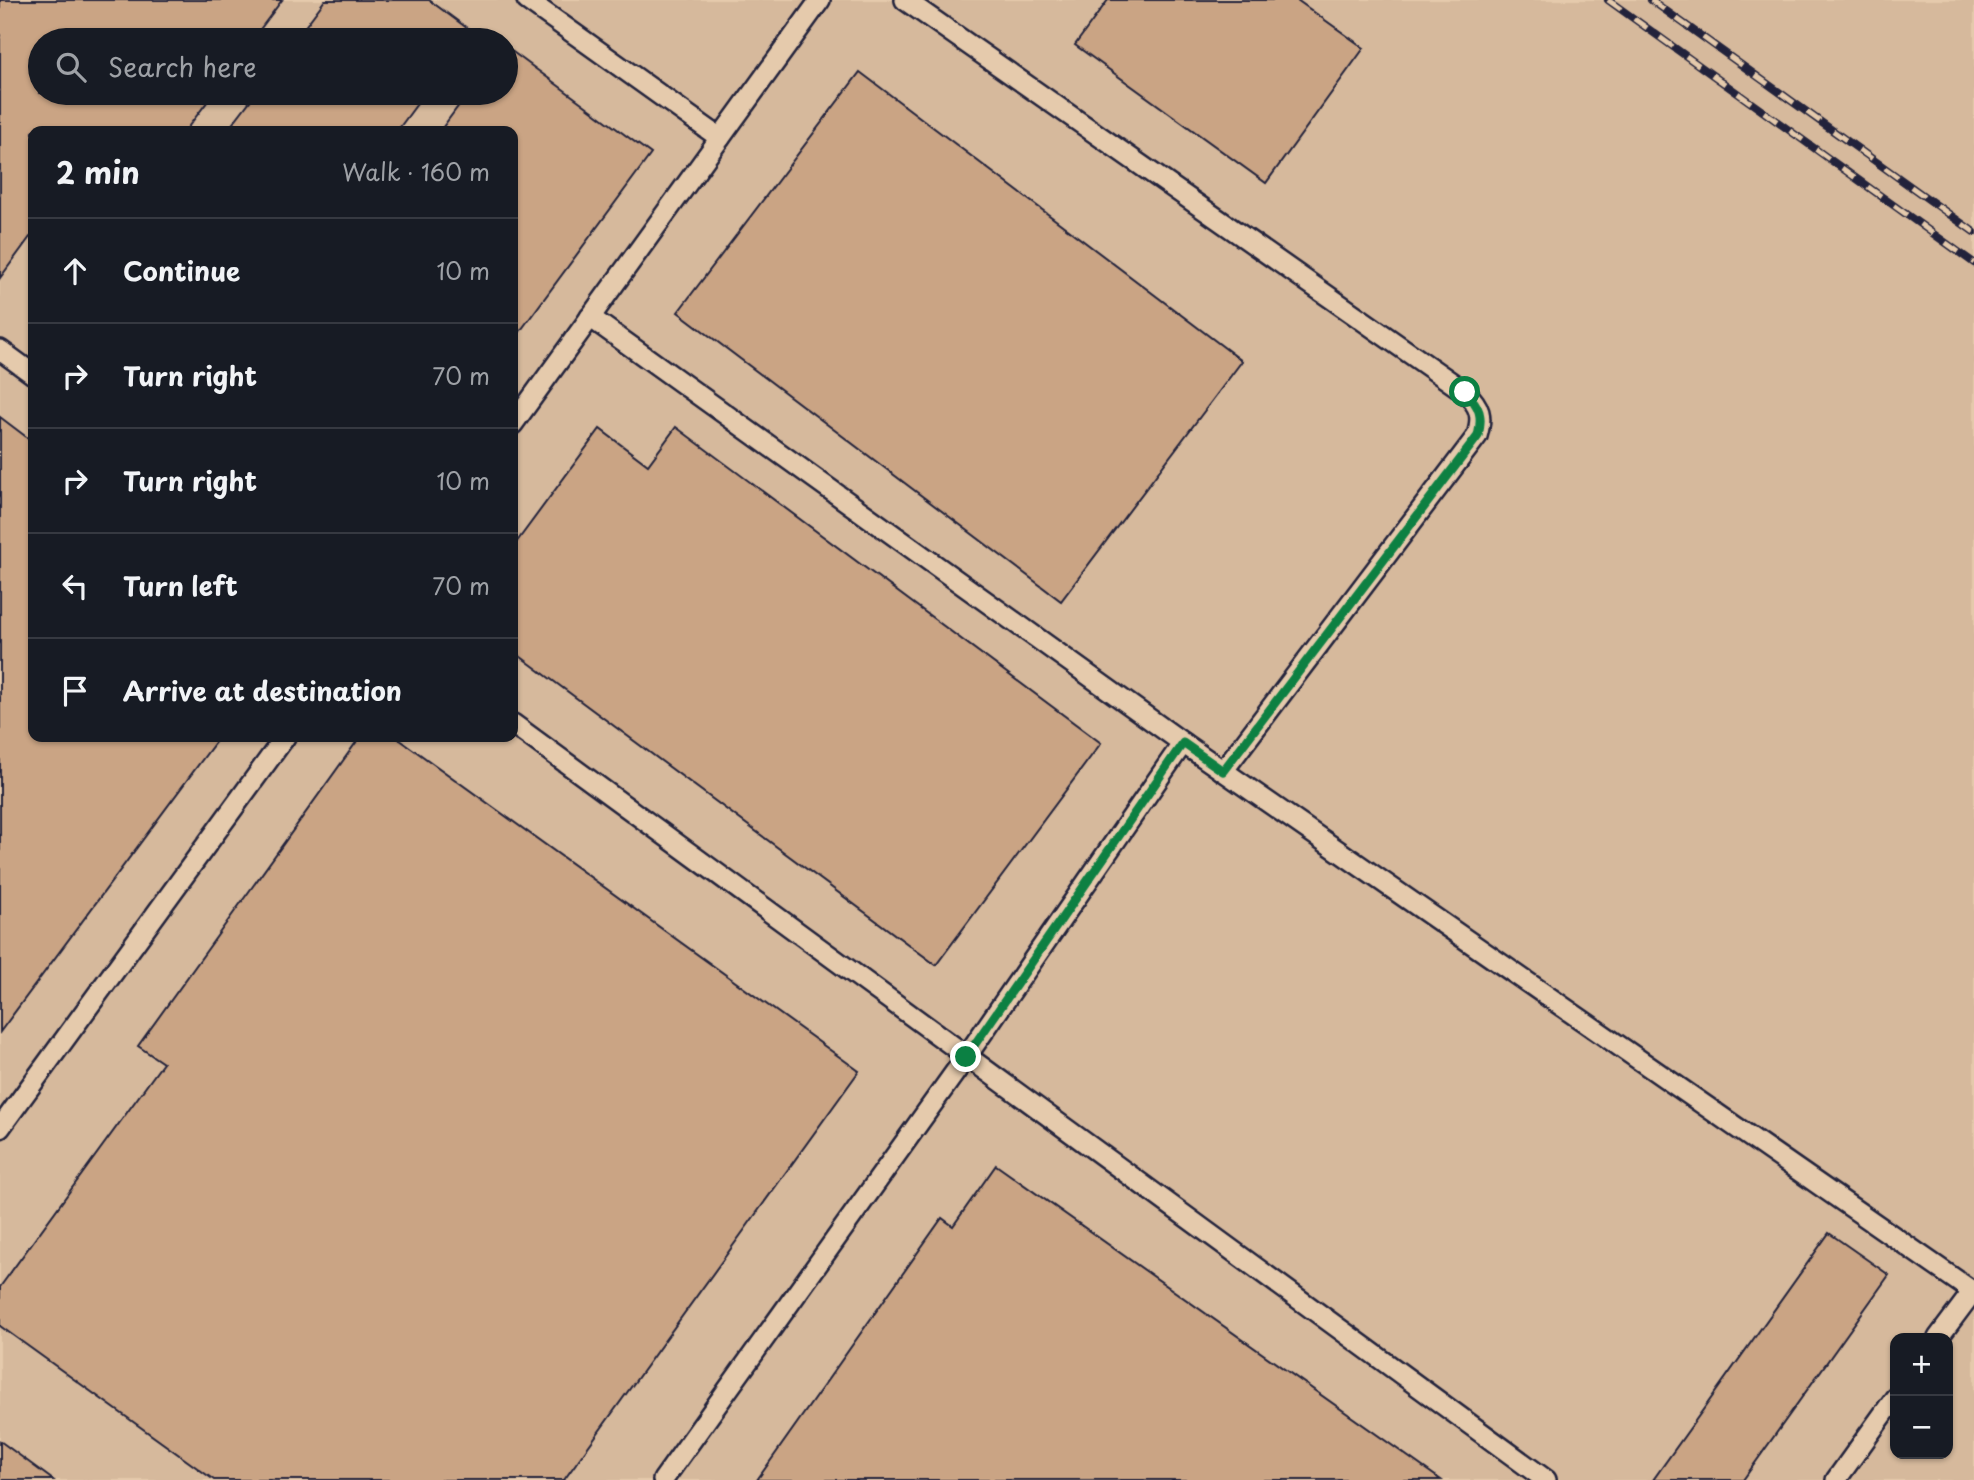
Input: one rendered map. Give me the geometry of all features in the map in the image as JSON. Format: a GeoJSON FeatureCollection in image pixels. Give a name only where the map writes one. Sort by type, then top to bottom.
{"type":"FeatureCollection","features":[{"type":"Feature","properties":{"kind":"lane"},"geometry":{"type":"LineString","coordinates":[[527,0],[720,138]]}},
{"type":"Feature","properties":{"kind":"lane"},"geometry":{"type":"LineString","coordinates":[[518,417],[820,0]]}},
{"type":"Feature","properties":{"kind":"lane"},"geometry":{"type":"LineString","coordinates":[[905,0],[1465,392],[1473,399],[1479,411],[1481,423],[1478,436],[1223,771]]}},
{"type":"Feature","properties":{"kind":"lane"},"geometry":{"type":"LineString","coordinates":[[590,317],[1183,743],[1973,1290],[1942,1333]]}},
{"type":"Feature","properties":{"kind":"lane"},"geometry":{"type":"LineString","coordinates":[[0,350],[28,370]]}},
{"type":"Feature","properties":{"kind":"lane"},"geometry":{"type":"LineString","coordinates":[[518,728],[1546,1480]]}},
{"type":"Feature","properties":{"kind":"lane"},"geometry":{"type":"LineString","coordinates":[[0,1128],[281,742]]}},
{"type":"Feature","properties":{"kind":"lane"},"geometry":{"type":"LineString","coordinates":[[663,1480],[966,1057],[1183,743]]}},
{"type":"Feature","properties":{"kind":"lane"},"geometry":{"type":"LineString","coordinates":[[1836,1480],[1890,1405]]}},
{"type":"Feature","properties":{"kind":"shaded area"},"geometry":{"type":"Polygon","coordinates":[[[0,0],[1974,0],[1974,1480],[0,1480],[0,0]]]}},
{"type":"Feature","properties":{"kind":"building"},"geometry":{"type":"Polygon","coordinates":[[[0,0],[282,0],[261,28],[28,28],[28,105],[205,105],[189,126],[28,126],[28,240],[0,278],[0,0]]]}},
{"type":"Feature","properties":{"kind":"building"},"geometry":{"type":"Polygon","coordinates":[[[325,0],[429,0],[467,28],[304,28],[325,0]]]}},
{"type":"Feature","properties":{"kind":"building"},"geometry":{"type":"Polygon","coordinates":[[[1108,0],[1297,0],[1364,48],[1266,183],[1075,45],[1108,0]]]}},
{"type":"Feature","properties":{"kind":"building"},"geometry":{"type":"Polygon","coordinates":[[[518,56],[651,154],[518,334],[518,126],[444,126],[459,105],[518,105],[518,56]]]}},
{"type":"Feature","properties":{"kind":"building"},"geometry":{"type":"Polygon","coordinates":[[[860,72],[1242,361],[1061,601],[678,312],[860,72]]]}},
{"type":"Feature","properties":{"kind":"building"},"geometry":{"type":"Polygon","coordinates":[[[247,105],[416,105],[401,126],[231,126],[247,105]]]}},
{"type":"Feature","properties":{"kind":"building"},"geometry":{"type":"Polygon","coordinates":[[[0,417],[28,438],[28,742],[215,742],[0,1032],[0,417]]]}},
{"type":"Feature","properties":{"kind":"building"},"geometry":{"type":"Polygon","coordinates":[[[676,427],[1101,743],[936,965],[518,655],[518,540],[600,429],[648,465],[676,427]]]}},
{"type":"Feature","properties":{"kind":"building"},"geometry":{"type":"Polygon","coordinates":[[[356,742],[403,742],[859,1071],[564,1480],[214,1480],[0,1326],[0,1287],[163,1063],[138,1046],[356,742]]]}},
{"type":"Feature","properties":{"kind":"building"},"geometry":{"type":"Polygon","coordinates":[[[996,1165],[1441,1480],[757,1480],[942,1218],[953,1226],[996,1165]]]}},
{"type":"Feature","properties":{"kind":"building"},"geometry":{"type":"Polygon","coordinates":[[[1829,1233],[1889,1275],[1743,1480],[1653,1480],[1829,1233]]]}},
{"type":"Feature","properties":{"kind":"building"},"geometry":{"type":"Polygon","coordinates":[[[0,1441],[53,1480],[0,1480],[0,1441]]]}},
{"type":"Feature","properties":{"kind":"railway"},"geometry":{"type":"LineString","coordinates":[[1608,0],[1974,263]]}},
{"type":"Feature","properties":{"kind":"railway"},"geometry":{"type":"LineString","coordinates":[[1651,0],[1974,232]]}},
{"type":"Feature","properties":{"kind":"route"},"geometry":{"type":"LineString","coordinates":[[966,1057],[1183,743],[1223,771],[1478,436],[1481,423],[1479,411],[1473,399],[1465,392]]}}]}
